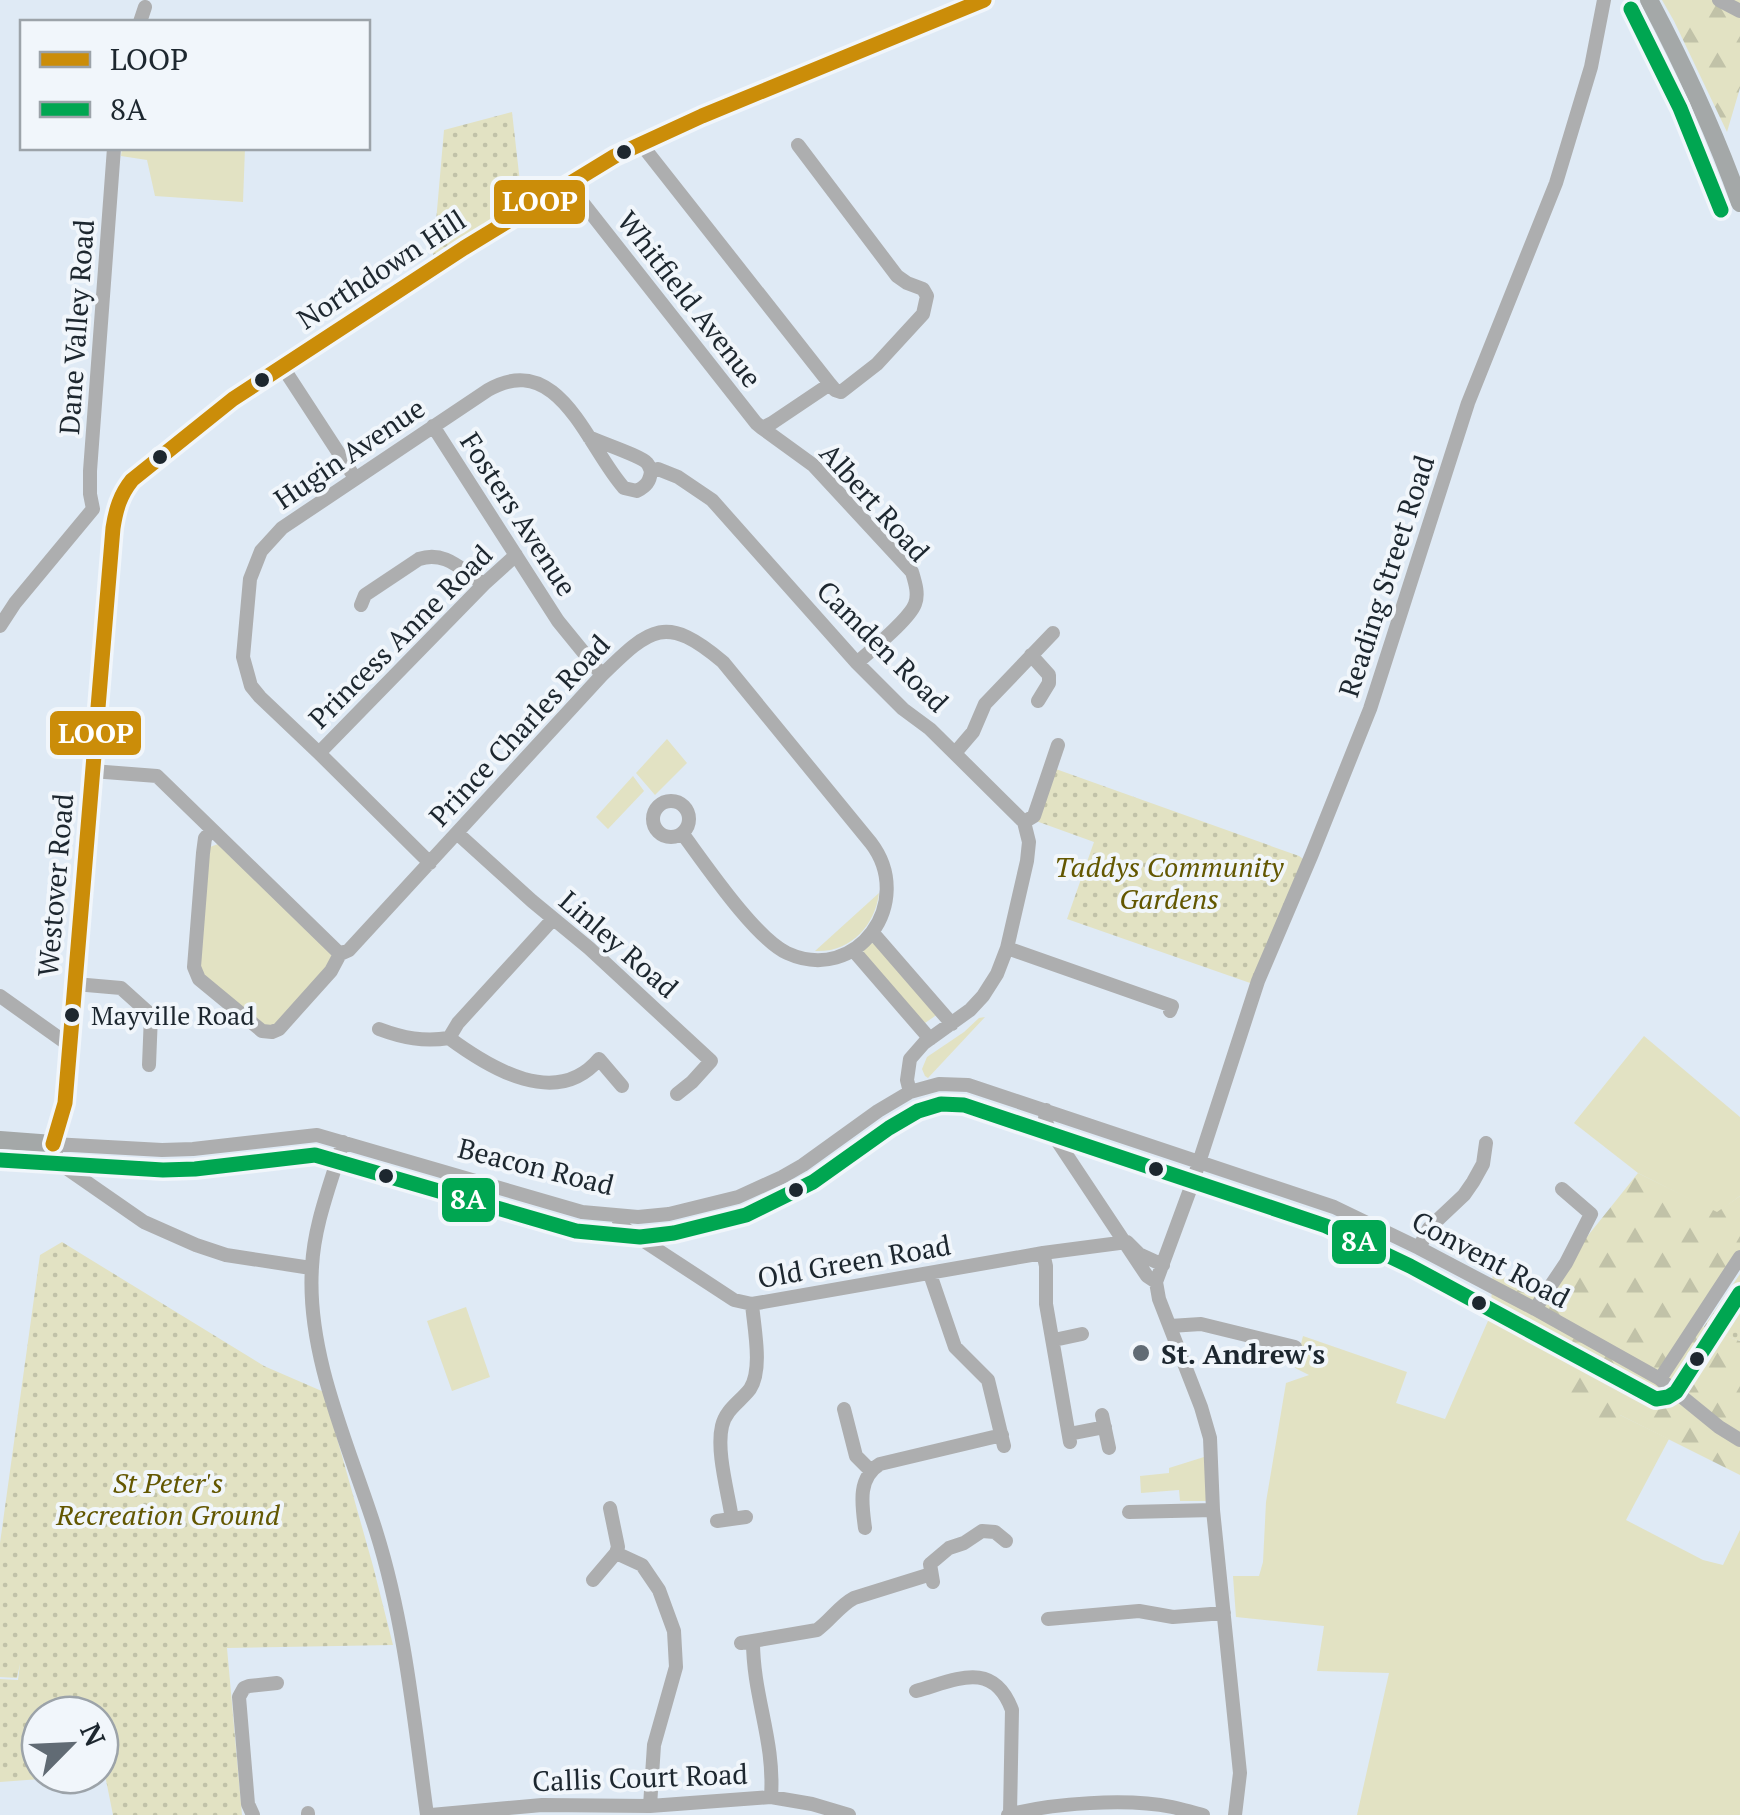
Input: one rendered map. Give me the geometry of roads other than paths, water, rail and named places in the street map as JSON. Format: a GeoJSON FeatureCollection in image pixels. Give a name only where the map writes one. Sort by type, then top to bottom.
{"type":"FeatureCollection","features":[{"type":"Feature","properties":{"kind":"main road","name":"Northdown Hill"},"geometry":{"type":"LineString","coordinates":[[116,509],[132,480],[233,399],[568,184],[640,144],[984,0]]}},
{"type":"Feature","properties":{"kind":"main road"},"geometry":{"type":"LineString","coordinates":[[1649,0],[1682,63],[1740,203]]}},
{"type":"Feature","properties":{"kind":"main road","name":"Westover Road"},"geometry":{"type":"LineString","coordinates":[[53,1144],[65,1103],[116,509]]}},
{"type":"Feature","properties":{"kind":"main road","name":"Beacon Road"},"geometry":{"type":"LineString","coordinates":[[0,1140],[53,1144]]}},
{"type":"Feature","properties":{"kind":"street","name":"Reading Street Road"},"geometry":{"type":"LineString","coordinates":[[1156,1282],[1258,982],[1370,709],[1468,403],[1556,183],[1591,67],[1604,0]]}},
{"type":"Feature","properties":{"kind":"street"},"geometry":{"type":"LineString","coordinates":[[1719,0],[1740,10]]}},
{"type":"Feature","properties":{"kind":"street"},"geometry":{"type":"LineString","coordinates":[[141,20],[145,7]]}},
{"type":"Feature","properties":{"kind":"street"},"geometry":{"type":"LineString","coordinates":[[640,144],[830,384]]}},
{"type":"Feature","properties":{"kind":"street","name":"Whitfield Avenue"},"geometry":{"type":"LineString","coordinates":[[568,184],[762,428],[830,384],[841,392],[877,364],[923,314],[927,296],[924,289],[897,276],[804,165],[798,145]]}},
{"type":"Feature","properties":{"kind":"street","name":"Dane Valley Road"},"geometry":{"type":"LineString","coordinates":[[92,509],[90,471],[114,150]]}},
{"type":"Feature","properties":{"kind":"street"},"geometry":{"type":"LineString","coordinates":[[282,366],[355,478]]}},
{"type":"Feature","properties":{"kind":"street","name":"Hugin Avenue"},"geometry":{"type":"LineString","coordinates":[[430,863],[251,686],[243,657],[250,580],[261,551],[282,528],[499,384],[536,382],[559,396],[624,488],[642,488],[650,480],[651,471]]}},
{"type":"Feature","properties":{"kind":"street","name":"Fosters Avenue"},"geometry":{"type":"LineString","coordinates":[[433,426],[558,621],[602,674]]}},
{"type":"Feature","properties":{"kind":"street","name":"Albert Road"},"geometry":{"type":"LineString","coordinates":[[762,428],[814,466],[912,572],[916,603],[857,662]]}},
{"type":"Feature","properties":{"kind":"street"},"geometry":{"type":"LineString","coordinates":[[588,436],[643,459],[651,471]]}},
{"type":"Feature","properties":{"kind":"street","name":"Camden Road"},"geometry":{"type":"LineString","coordinates":[[651,471],[658,469],[678,477],[712,500],[857,662],[1024,822]]}},
{"type":"Feature","properties":{"kind":"street"},"geometry":{"type":"LineString","coordinates":[[0,626],[92,509],[116,509]]}},
{"type":"Feature","properties":{"kind":"street","name":"Princess Anne Road"},"geometry":{"type":"LineString","coordinates":[[320,753],[516,554]]}},
{"type":"Feature","properties":{"kind":"street"},"geometry":{"type":"LineString","coordinates":[[361,604],[365,595],[429,556],[442,556],[484,584]]}},
{"type":"Feature","properties":{"kind":"street","name":"Prince Charles Road"},"geometry":{"type":"LineString","coordinates":[[212,830],[205,838],[202,854],[194,968],[199,979],[262,1031],[272,1032],[279,1029],[332,971],[340,954],[349,950],[602,674],[642,637],[673,631],[703,645],[723,662],[877,850],[888,888],[882,916],[863,942]]}},
{"type":"Feature","properties":{"kind":"street"},"geometry":{"type":"LineString","coordinates":[[955,752],[973,732],[985,704],[1053,633]]}},
{"type":"Feature","properties":{"kind":"street"},"geometry":{"type":"LineString","coordinates":[[1031,654],[1049,675],[1038,701]]}},
{"type":"Feature","properties":{"kind":"street"},"geometry":{"type":"LineString","coordinates":[[910,1092],[910,1059],[983,996],[996,974],[1007,948],[1027,861],[1029,842],[1024,822],[1034,816],[1058,744]]}},
{"type":"Feature","properties":{"kind":"street"},"geometry":{"type":"LineString","coordinates":[[92,771],[158,776],[340,954]]}},
{"type":"Feature","properties":{"kind":"street"},"geometry":{"type":"LineString","coordinates":[[682,833],[776,947],[813,960],[832,958],[863,942]]}},
{"type":"Feature","properties":{"kind":"street","name":"Linley Road"},"geometry":{"type":"LineString","coordinates":[[456,834],[711,1060],[677,1094]]}},
{"type":"Feature","properties":{"kind":"street"},"geometry":{"type":"LineString","coordinates":[[449,1038],[458,1023],[553,919]]}},
{"type":"Feature","properties":{"kind":"street"},"geometry":{"type":"LineString","coordinates":[[863,942],[952,1024]]}},
{"type":"Feature","properties":{"kind":"street"},"geometry":{"type":"LineString","coordinates":[[863,942],[930,1039]]}},
{"type":"Feature","properties":{"kind":"street"},"geometry":{"type":"LineString","coordinates":[[1007,948],[1172,1006],[1170,1012]]}},
{"type":"Feature","properties":{"kind":"street"},"geometry":{"type":"LineString","coordinates":[[75,984],[121,988],[151,1015],[146,1044],[149,1064]]}},
{"type":"Feature","properties":{"kind":"street"},"geometry":{"type":"LineString","coordinates":[[0,996],[69,1044]]}},
{"type":"Feature","properties":{"kind":"street"},"geometry":{"type":"LineString","coordinates":[[379,1029],[404,1038],[449,1038],[484,1063],[522,1079],[572,1080],[589,1071],[599,1058],[622,1086]]}},
{"type":"Feature","properties":{"kind":"street","name":"Beacon Road"},"geometry":{"type":"LineString","coordinates":[[53,1144],[192,1149],[316,1135],[582,1212],[618,1216],[669,1214],[760,1188],[803,1165],[910,1092],[939,1084],[968,1084],[1198,1163]]}},
{"type":"Feature","properties":{"kind":"street"},"geometry":{"type":"LineString","coordinates":[[1046,1110],[1048,1127],[1148,1276],[1156,1282],[1210,1438],[1213,1510],[1240,1773],[1236,1815]]}},
{"type":"Feature","properties":{"kind":"street"},"geometry":{"type":"LineString","coordinates":[[343,1142],[322,1206],[312,1268],[315,1322],[328,1383],[376,1532],[401,1634],[429,1815]]}},
{"type":"Feature","properties":{"kind":"street"},"geometry":{"type":"LineString","coordinates":[[1419,1248],[1429,1228],[1473,1182],[1483,1164],[1486,1143]]}},
{"type":"Feature","properties":{"kind":"street"},"geometry":{"type":"LineString","coordinates":[[53,1144],[59,1163],[144,1222],[226,1255],[312,1268]]}},
{"type":"Feature","properties":{"kind":"street","name":"Convent Road"},"geometry":{"type":"LineString","coordinates":[[1198,1163],[1334,1207],[1419,1248],[1660,1379],[1740,1440]]}},
{"type":"Feature","properties":{"kind":"street"},"geometry":{"type":"LineString","coordinates":[[1535,1309],[1566,1263],[1590,1214],[1562,1189]]}},
{"type":"Feature","properties":{"kind":"street","name":"Old Green Road"},"geometry":{"type":"LineString","coordinates":[[618,1216],[621,1226],[648,1245],[734,1300],[752,1304],[1126,1242]]}},
{"type":"Feature","properties":{"kind":"street"},"geometry":{"type":"LineString","coordinates":[[1126,1242],[1139,1254],[1163,1265]]}},
{"type":"Feature","properties":{"kind":"street"},"geometry":{"type":"LineString","coordinates":[[1043,1253],[1046,1304],[1070,1438],[1104,1421],[1109,1448]]}},
{"type":"Feature","properties":{"kind":"street"},"geometry":{"type":"LineString","coordinates":[[1660,1379],[1740,1258]]}},
{"type":"Feature","properties":{"kind":"street"},"geometry":{"type":"LineString","coordinates":[[860,1522],[862,1491],[870,1470],[880,1464],[1003,1441],[988,1380],[955,1347],[930,1274]]}},
{"type":"Feature","properties":{"kind":"street"},"geometry":{"type":"LineString","coordinates":[[732,1519],[720,1440],[728,1411],[748,1391],[757,1370],[752,1304]]}},
{"type":"Feature","properties":{"kind":"street"},"geometry":{"type":"LineString","coordinates":[[1170,1326],[1201,1324],[1295,1347]]}},
{"type":"Feature","properties":{"kind":"street"},"geometry":{"type":"LineString","coordinates":[[1054,1340],[1082,1334]]}},
{"type":"Feature","properties":{"kind":"street"},"geometry":{"type":"LineString","coordinates":[[841,1417],[856,1456],[870,1470]]}},
{"type":"Feature","properties":{"kind":"street"},"geometry":{"type":"LineString","coordinates":[[1129,1512],[1213,1510]]}},
{"type":"Feature","properties":{"kind":"street"},"geometry":{"type":"LineString","coordinates":[[594,1580],[618,1547],[609,1515]]}},
{"type":"Feature","properties":{"kind":"street"},"geometry":{"type":"LineString","coordinates":[[771,1797],[771,1754],[748,1642],[817,1630],[854,1598],[931,1573],[949,1548],[982,1531],[995,1532],[1006,1541]]}},
{"type":"Feature","properties":{"kind":"street"},"geometry":{"type":"LineString","coordinates":[[616,1553],[642,1565],[659,1590],[674,1631],[676,1667],[654,1746],[650,1806]]}},
{"type":"Feature","properties":{"kind":"street"},"geometry":{"type":"LineString","coordinates":[[1048,1618],[1139,1611],[1172,1617],[1224,1613]]}},
{"type":"Feature","properties":{"kind":"street"},"geometry":{"type":"LineString","coordinates":[[916,1690],[976,1676],[997,1683],[1007,1695],[1012,1710],[1009,1814],[1073,1804],[1125,1804],[1170,1806],[1203,1815]]}},
{"type":"Feature","properties":{"kind":"street"},"geometry":{"type":"LineString","coordinates":[[253,1815],[248,1804],[239,1697],[248,1686],[277,1684]]}},
{"type":"Feature","properties":{"kind":"street","name":"Callis Court Road"},"geometry":{"type":"LineString","coordinates":[[429,1815],[542,1805],[627,1811],[771,1797],[848,1815]]}},
{"type":"Feature","properties":{"kind":"place","name":"Mayville Road"},"geometry":{"type":"Point","coordinates":[72,1015]}},
{"type":"Feature","properties":{"kind":"place","name":"St. Andrew's"},"geometry":{"type":"Point","coordinates":[1141,1353]}},
{"type":"Feature","properties":{"kind":"park label","name":"Taddys Community Gardens"},"geometry":{"type":"Point","coordinates":[1169,882]}},
{"type":"Feature","properties":{"kind":"park label","name":"St Peter's Recreation Ground"},"geometry":{"type":"Point","coordinates":[168,1498]}}]}
